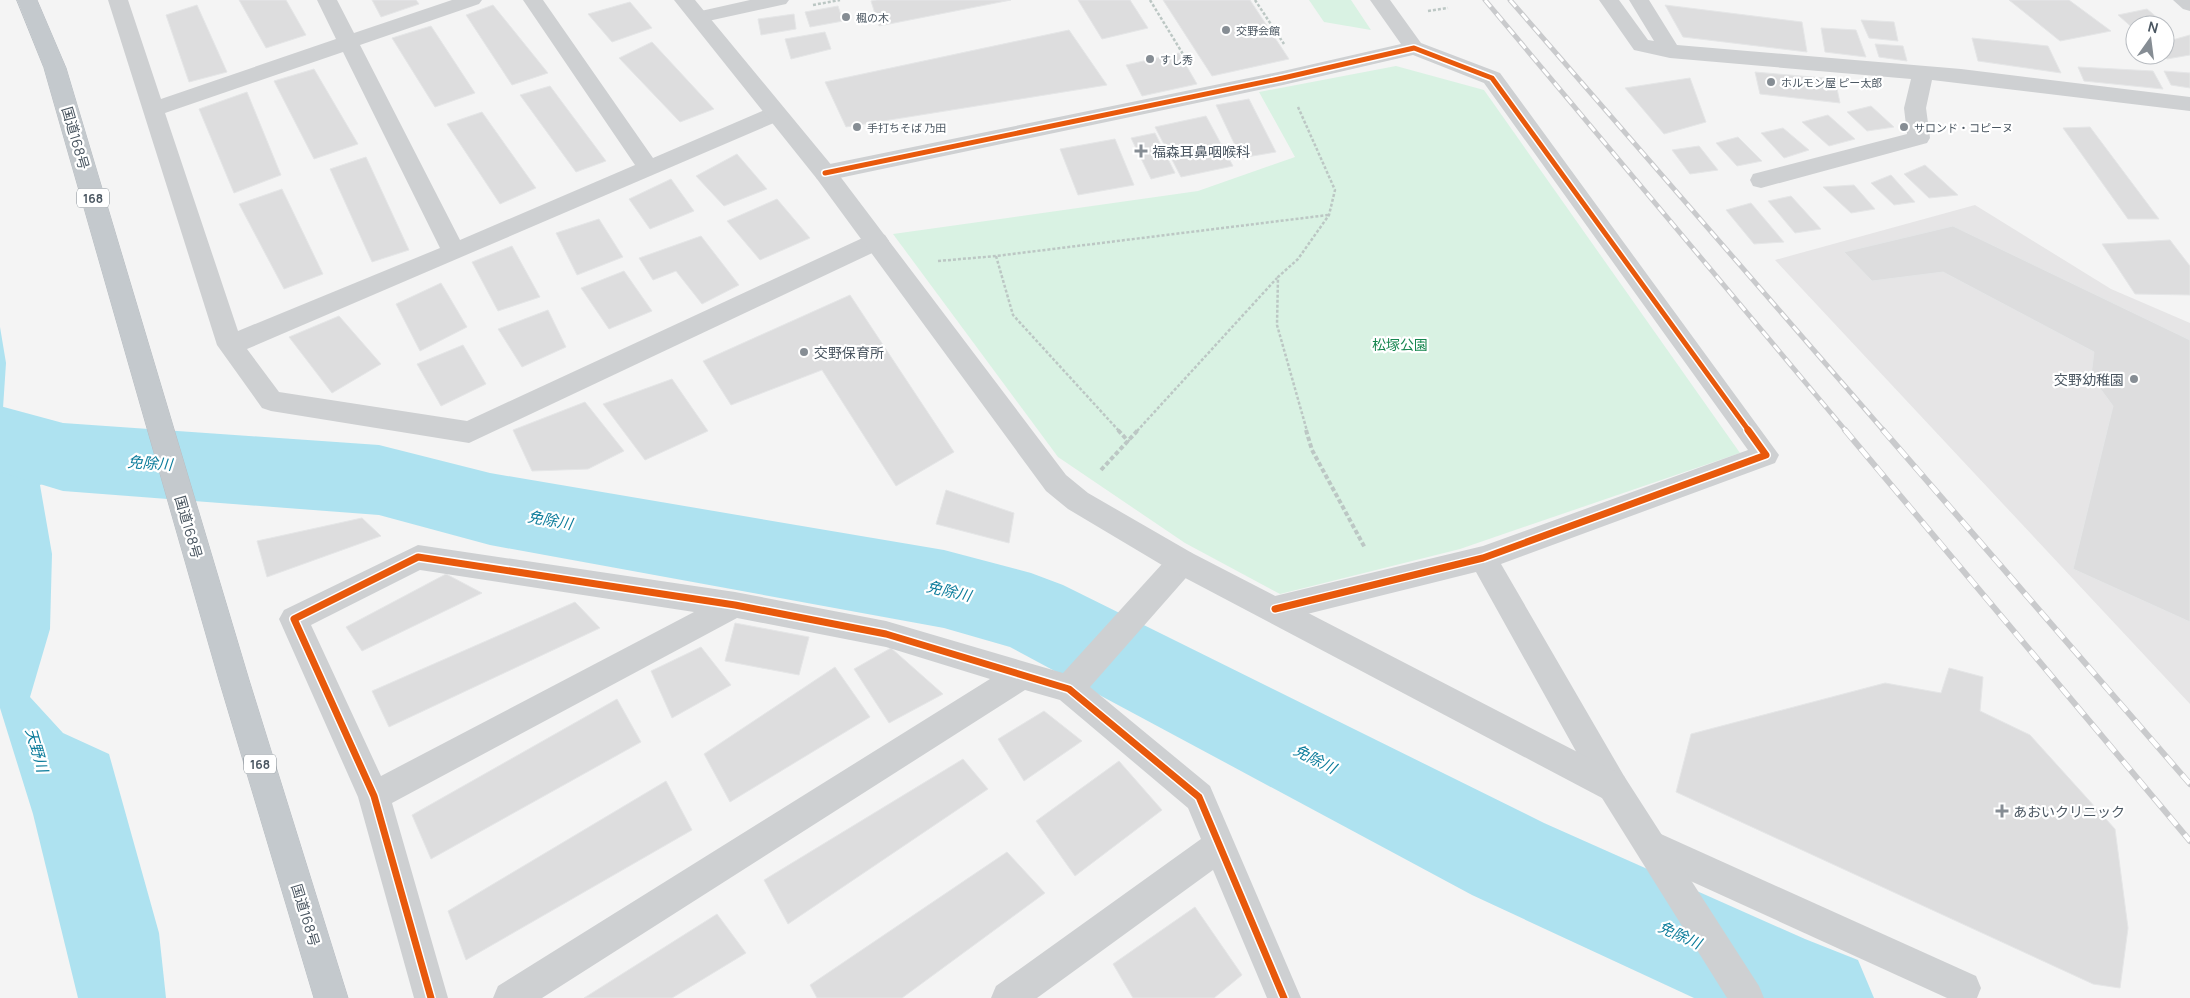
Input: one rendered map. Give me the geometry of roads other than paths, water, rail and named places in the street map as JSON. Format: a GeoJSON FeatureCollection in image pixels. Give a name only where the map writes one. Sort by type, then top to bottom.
{"type":"FeatureCollection","features":[{"type":"Feature","properties":{"kind":"highway","name":"国道168号"},"geometry":{"type":"LineString","coordinates":[[27,0],[55,68],[189,529],[332,998]]}},
{"type":"Feature","properties":{"kind":"street"},"geometry":{"type":"LineString","coordinates":[[118,0],[230,345],[271,401],[469,432],[877,241]]}},
{"type":"Feature","properties":{"kind":"street"},"geometry":{"type":"LineString","coordinates":[[327,0],[454,252]]}},
{"type":"Feature","properties":{"kind":"street"},"geometry":{"type":"LineString","coordinates":[[154,108],[472,0]]}},
{"type":"Feature","properties":{"kind":"street"},"geometry":{"type":"LineString","coordinates":[[533,0],[649,169]]}},
{"type":"Feature","properties":{"kind":"street"},"geometry":{"type":"LineString","coordinates":[[692,8],[779,0]]}},
{"type":"Feature","properties":{"kind":"street"},"geometry":{"type":"LineString","coordinates":[[1274,609],[1384,584],[1483,558],[1766,455],[1492,78],[1414,48],[1380,0]]}},
{"type":"Feature","properties":{"kind":"street"},"geometry":{"type":"LineString","coordinates":[[1608,0],[1641,44],[1670,51],[1923,73],[2190,104]]}},
{"type":"Feature","properties":{"kind":"street"},"geometry":{"type":"LineString","coordinates":[[1640,0],[1670,51]]}},
{"type":"Feature","properties":{"kind":"street"},"geometry":{"type":"LineString","coordinates":[[2183,0],[2190,5]]}},
{"type":"Feature","properties":{"kind":"street"},"geometry":{"type":"LineString","coordinates":[[692,8],[775,114],[825,172],[1056,484],[1078,501],[1182,562],[1613,787]]}},
{"type":"Feature","properties":{"kind":"street"},"geometry":{"type":"LineString","coordinates":[[825,172],[1283,78],[1414,48]]}},
{"type":"Feature","properties":{"kind":"street"},"geometry":{"type":"LineString","coordinates":[[1761,180],[1919,138],[1916,108],[1923,73]]}},
{"type":"Feature","properties":{"kind":"street"},"geometry":{"type":"LineString","coordinates":[[230,345],[454,252],[775,114]]}},
{"type":"Feature","properties":{"kind":"street"},"geometry":{"type":"LineString","coordinates":[[431,998],[374,796],[294,618],[418,557],[735,605],[886,634],[1069,690],[1199,797],[1284,998]]}},
{"type":"Feature","properties":{"kind":"street"},"geometry":{"type":"LineString","coordinates":[[1483,558],[1613,787],[1747,998]]}},
{"type":"Feature","properties":{"kind":"street"},"geometry":{"type":"LineString","coordinates":[[1069,690],[1182,562]]}},
{"type":"Feature","properties":{"kind":"street"},"geometry":{"type":"LineString","coordinates":[[374,796],[735,605]]}},
{"type":"Feature","properties":{"kind":"street"},"geometry":{"type":"LineString","coordinates":[[510,998],[1021,676]]}},
{"type":"Feature","properties":{"kind":"street"},"geometry":{"type":"LineString","coordinates":[[1008,998],[1220,846]]}},
{"type":"Feature","properties":{"kind":"street"},"geometry":{"type":"LineString","coordinates":[[1652,846],[1964,988]]}},
{"type":"Feature","properties":{"kind":"water","name":"天野川"},"geometry":{"type":"Polygon","coordinates":[[[0,327],[6,363],[3,408],[92,434],[98,447],[245,453],[304,463],[345,481],[65,473],[40,485],[52,554],[50,629],[30,697],[63,733],[109,754],[159,933],[166,998],[78,998],[33,814],[0,708],[0,327]]]}},
{"type":"Feature","properties":{"kind":"waterway","name":"免除川"},"geometry":{"type":"LineString","coordinates":[[0,439],[63,457],[379,480],[490,509],[944,589],[1031,613],[1508,859],[1794,989],[1820,998]]}},
{"type":"Feature","properties":{"kind":"waterway","name":"免除川"},"geometry":{"type":"LineString","coordinates":[[1794,989],[1805,998]]}},
{"type":"Feature","properties":{"kind":"railway"},"geometry":{"type":"LineString","coordinates":[[1485,0],[1846,431]]}},
{"type":"Feature","properties":{"kind":"railway"},"geometry":{"type":"LineString","coordinates":[[1510,0],[1884,431]]}},
{"type":"Feature","properties":{"kind":"railway"},"geometry":{"type":"LineString","coordinates":[[1845,430],[2190,841]]}},
{"type":"Feature","properties":{"kind":"railway"},"geometry":{"type":"LineString","coordinates":[[1883,430],[2190,784]]}},
{"type":"Feature","properties":{"kind":"place","name":"楓の木"},"geometry":{"type":"Point","coordinates":[846,17]}},
{"type":"Feature","properties":{"kind":"place","name":"交野会館"},"geometry":{"type":"Point","coordinates":[1226,30]}},
{"type":"Feature","properties":{"kind":"place","name":"すし秀"},"geometry":{"type":"Point","coordinates":[1150,59]}},
{"type":"Feature","properties":{"kind":"place","name":"ホルモン屋 ピー太郎"},"geometry":{"type":"Point","coordinates":[1771,82]}},
{"type":"Feature","properties":{"kind":"place","name":"手打ちそば 乃田"},"geometry":{"type":"Point","coordinates":[857,127]}},
{"type":"Feature","properties":{"kind":"place","name":"サロンド・コピーヌ"},"geometry":{"type":"Point","coordinates":[1904,127]}},
{"type":"Feature","properties":{"kind":"place","name":"福森耳鼻咽喉科"},"geometry":{"type":"Point","coordinates":[1141,151]}},
{"type":"Feature","properties":{"kind":"place","name":"交野保育所"},"geometry":{"type":"Point","coordinates":[804,352]}},
{"type":"Feature","properties":{"kind":"place","name":"交野幼稚園"},"geometry":{"type":"Point","coordinates":[2134,379]}},
{"type":"Feature","properties":{"kind":"place","name":"あおいクリニック"},"geometry":{"type":"Point","coordinates":[2002,811]}},
{"type":"Feature","properties":{"kind":"park label","name":"松塚公園"},"geometry":{"type":"Point","coordinates":[1400,344]}}]}
